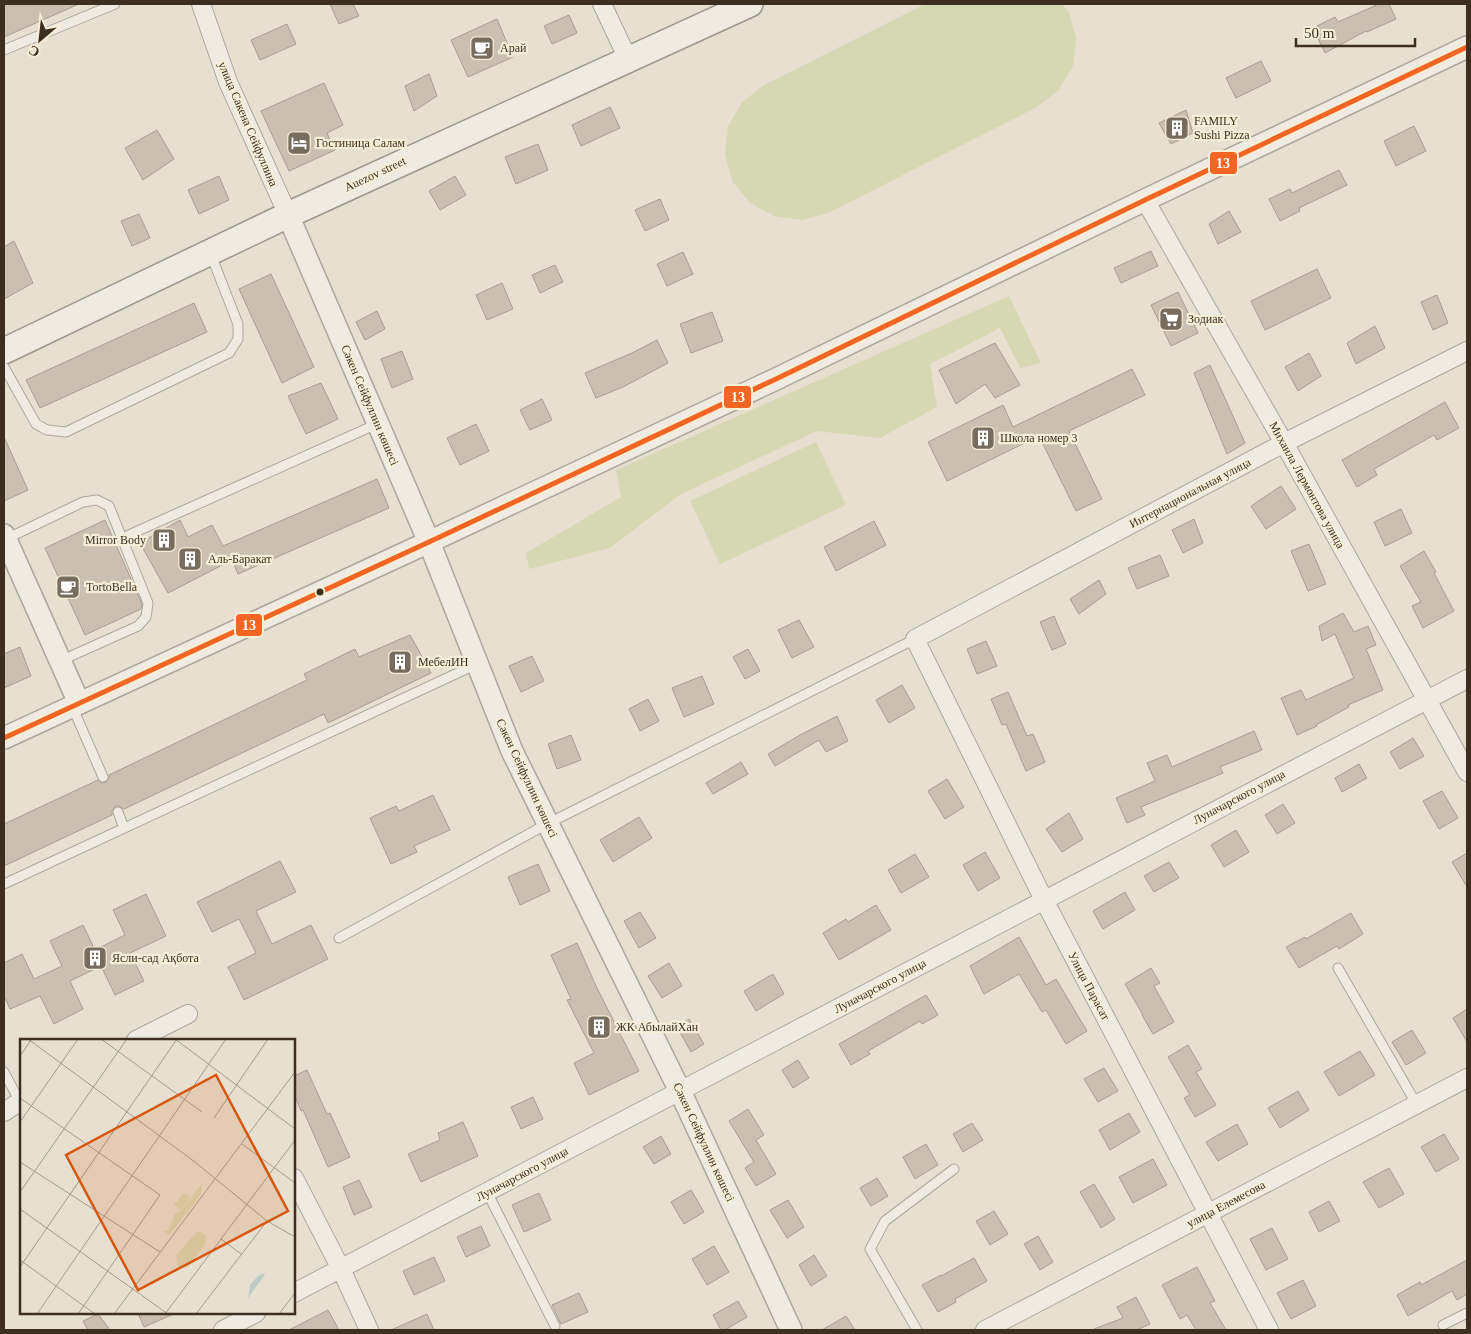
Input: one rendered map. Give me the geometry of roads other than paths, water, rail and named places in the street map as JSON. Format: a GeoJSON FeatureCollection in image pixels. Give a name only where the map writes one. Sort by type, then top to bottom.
{"type":"FeatureCollection","features":[{"type":"Feature","properties":{"kind":"main road","name":"Auezov street"},"geometry":{"type":"LineString","coordinates":[[4,351],[288,215],[750,4]]}},
{"type":"Feature","properties":{"kind":"street","name":"улица Сакена Сейфуллина"},"geometry":{"type":"LineString","coordinates":[[202,4],[228,82],[288,215]]}},
{"type":"Feature","properties":{"kind":"street"},"geometry":{"type":"LineString","coordinates":[[602,4],[628,59]]}},
{"type":"Feature","properties":{"kind":"street"},"geometry":{"type":"LineString","coordinates":[[4,738],[776,379],[1145,200],[1467,47]]}},
{"type":"Feature","properties":{"kind":"street","name":"Михаила Лермонтова улица"},"geometry":{"type":"LineString","coordinates":[[1145,200],[1467,772]]}},
{"type":"Feature","properties":{"kind":"street","name":"Сәкен Сейфуллин көшесі"},"geometry":{"type":"LineString","coordinates":[[288,215],[429,542],[512,751],[680,1091],[791,1330]]}},
{"type":"Feature","properties":{"kind":"street","name":"Интернациональная улица"},"geometry":{"type":"LineString","coordinates":[[914,639],[1284,444],[1467,351]]}},
{"type":"Feature","properties":{"kind":"street"},"geometry":{"type":"LineString","coordinates":[[5,537],[60,661],[76,704]]}},
{"type":"Feature","properties":{"kind":"street","name":"Улица Парасат"},"geometry":{"type":"LineString","coordinates":[[914,639],[1044,900],[1269,1330]]}},
{"type":"Feature","properties":{"kind":"street","name":"Луначарского улица"},"geometry":{"type":"LineString","coordinates":[[295,1292],[1467,679]]}},
{"type":"Feature","properties":{"kind":"street"},"geometry":{"type":"LineString","coordinates":[[138,1039],[188,1014]]}},
{"type":"Feature","properties":{"kind":"street","name":"улица Елемесова"},"geometry":{"type":"LineString","coordinates":[[985,1330],[1467,1078]]}},
{"type":"Feature","properties":{"kind":"street"},"geometry":{"type":"LineString","coordinates":[[4,1112],[20,1102]]}},
{"type":"Feature","properties":{"kind":"street"},"geometry":{"type":"LineString","coordinates":[[295,1180],[341,1269],[369,1330]]}},
{"type":"Feature","properties":{"kind":"street"},"geometry":{"type":"LineString","coordinates":[[223,1330],[254,1314]]}},
{"type":"Feature","properties":{"kind":"lane"},"geometry":{"type":"LineString","coordinates":[[4,50],[115,4]]}},
{"type":"Feature","properties":{"kind":"lane"},"geometry":{"type":"LineString","coordinates":[[4,368],[36,424],[48,430],[66,432],[230,353],[238,339],[238,324],[210,252]]}},
{"type":"Feature","properties":{"kind":"lane"},"geometry":{"type":"LineString","coordinates":[[122,538],[378,424]]}},
{"type":"Feature","properties":{"kind":"lane"},"geometry":{"type":"LineString","coordinates":[[5,537],[83,502],[96,500],[109,506],[148,603],[146,617],[138,626],[60,661]]}},
{"type":"Feature","properties":{"kind":"lane"},"geometry":{"type":"LineString","coordinates":[[339,938],[547,824],[914,639]]}},
{"type":"Feature","properties":{"kind":"lane"},"geometry":{"type":"LineString","coordinates":[[4,884],[477,664]]}},
{"type":"Feature","properties":{"kind":"lane"},"geometry":{"type":"LineString","coordinates":[[76,704],[103,777]]}},
{"type":"Feature","properties":{"kind":"lane"},"geometry":{"type":"LineString","coordinates":[[118,812],[124,828]]}},
{"type":"Feature","properties":{"kind":"lane"},"geometry":{"type":"LineString","coordinates":[[1338,968],[1417,1105]]}},
{"type":"Feature","properties":{"kind":"lane"},"geometry":{"type":"LineString","coordinates":[[4,1072],[20,1099]]}},
{"type":"Feature","properties":{"kind":"lane"},"geometry":{"type":"LineString","coordinates":[[917,1330],[870,1249],[885,1221],[954,1169]]}},
{"type":"Feature","properties":{"kind":"lane"},"geometry":{"type":"LineString","coordinates":[[487,1192],[555,1326]]}},
{"type":"Feature","properties":{"kind":"lane"},"geometry":{"type":"LineString","coordinates":[[1443,1325],[1467,1313]]}},
{"type":"Feature","properties":{"kind":"place","name":"Арай"},"geometry":{"type":"Point","coordinates":[482,48]}},
{"type":"Feature","properties":{"kind":"place","name":"FAMILY Sushi Pizza"},"geometry":{"type":"Point","coordinates":[1177,128]}},
{"type":"Feature","properties":{"kind":"place","name":"Гостиница Салам"},"geometry":{"type":"Point","coordinates":[299,143]}},
{"type":"Feature","properties":{"kind":"place","name":"Зодиак"},"geometry":{"type":"Point","coordinates":[1171,319]}},
{"type":"Feature","properties":{"kind":"place","name":"Школа номер 3"},"geometry":{"type":"Point","coordinates":[983,438]}},
{"type":"Feature","properties":{"kind":"place","name":"Mirror Body"},"geometry":{"type":"Point","coordinates":[164,540]}},
{"type":"Feature","properties":{"kind":"place","name":"Аль-Баракат"},"geometry":{"type":"Point","coordinates":[190,559]}},
{"type":"Feature","properties":{"kind":"place","name":"TortoBella"},"geometry":{"type":"Point","coordinates":[68,587]}},
{"type":"Feature","properties":{"kind":"place","name":"МебелИН"},"geometry":{"type":"Point","coordinates":[400,662]}},
{"type":"Feature","properties":{"kind":"place","name":"Ясли-сад Ақбота"},"geometry":{"type":"Point","coordinates":[95,958]}},
{"type":"Feature","properties":{"kind":"place","name":"ЖК АбылайХан"},"geometry":{"type":"Point","coordinates":[599,1027]}}]}
